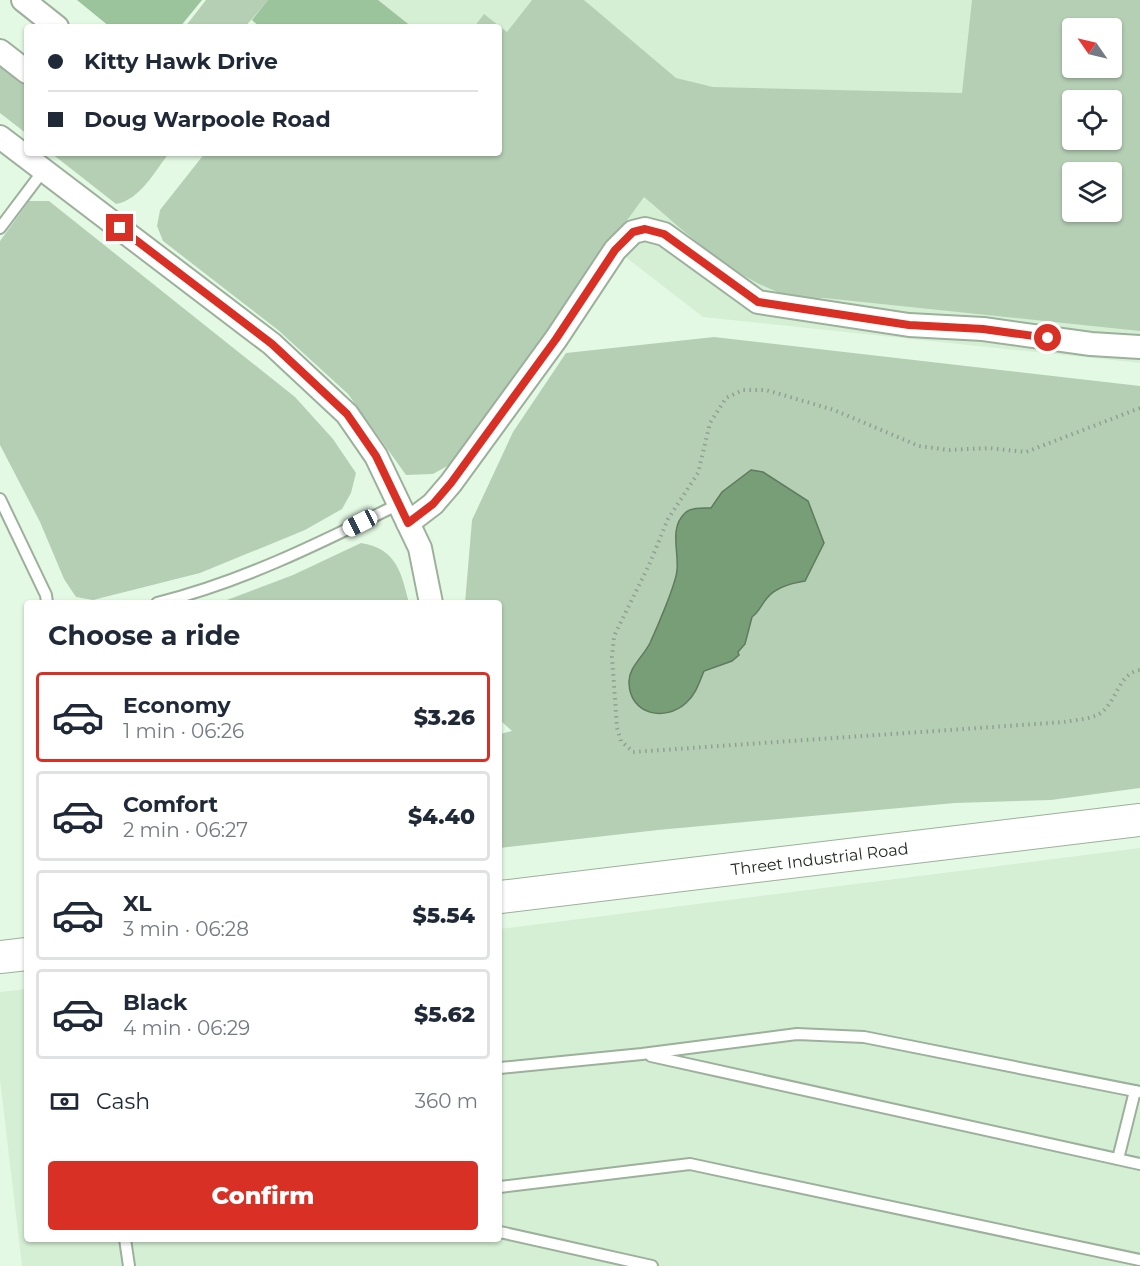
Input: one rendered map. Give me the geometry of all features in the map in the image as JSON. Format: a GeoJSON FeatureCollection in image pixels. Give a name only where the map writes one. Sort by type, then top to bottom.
{"type":"FeatureCollection","features":[{"type":"Feature","properties":{"kind":"street"},"geometry":{"type":"LineString","coordinates":[[23,0],[53,24]]}},
{"type":"Feature","properties":{"kind":"street"},"geometry":{"type":"LineString","coordinates":[[0,51],[24,70]]}},
{"type":"Feature","properties":{"kind":"street"},"geometry":{"type":"LineString","coordinates":[[0,137],[272,344],[347,414],[376,456],[420,548],[430,600]]}},
{"type":"Feature","properties":{"kind":"street"},"geometry":{"type":"LineString","coordinates":[[403,513],[433,504],[451,483],[556,339],[615,250],[633,232],[645,229],[671,239],[758,302],[909,325],[983,329],[1091,344],[1140,347]]}},
{"type":"Feature","properties":{"kind":"street","name":"Threet Industrial Road"},"geometry":{"type":"LineString","coordinates":[[502,897],[1140,820]]}},
{"type":"Feature","properties":{"kind":"street"},"geometry":{"type":"LineString","coordinates":[[0,957],[24,954]]}},
{"type":"Feature","properties":{"kind":"lane"},"geometry":{"type":"LineString","coordinates":[[0,228],[43,171]]}},
{"type":"Feature","properties":{"kind":"lane"},"geometry":{"type":"LineString","coordinates":[[0,499],[47,600]]}},
{"type":"Feature","properties":{"kind":"lane"},"geometry":{"type":"LineString","coordinates":[[169,600],[194,594],[403,513]]}},
{"type":"Feature","properties":{"kind":"lane"},"geometry":{"type":"LineString","coordinates":[[502,1068],[642,1054],[797,1034],[864,1037],[1137,1092],[1118,1159]]}},
{"type":"Feature","properties":{"kind":"lane"},"geometry":{"type":"LineString","coordinates":[[642,1054],[1140,1164]]}},
{"type":"Feature","properties":{"kind":"lane"},"geometry":{"type":"LineString","coordinates":[[502,1187],[690,1164],[1140,1260]]}},
{"type":"Feature","properties":{"kind":"lane"},"geometry":{"type":"LineString","coordinates":[[502,1232],[652,1266]]}},
{"type":"Feature","properties":{"kind":"lane"},"geometry":{"type":"LineString","coordinates":[[125,1242],[129,1266]]}},
{"type":"Feature","properties":{"kind":"path"},"geometry":{"type":"LineString","coordinates":[[1140,408],[1026,452],[989,448],[949,450],[919,446],[834,410],[766,390],[743,390],[726,398],[710,423],[698,473],[668,519],[649,566],[614,636],[612,657],[617,728],[621,741],[633,752],[1064,722],[1101,714],[1115,698],[1122,681],[1132,671],[1140,670]]}},
{"type":"Feature","properties":{"kind":"shaded area"},"geometry":{"type":"Polygon","coordinates":[[[206,0],[268,0],[248,24],[187,24],[206,0]]]}},
{"type":"Feature","properties":{"kind":"shaded area"},"geometry":{"type":"Polygon","coordinates":[[[224,0],[1140,0],[1140,363],[703,317],[495,156],[502,156],[502,24],[256,24],[224,0]]]}},
{"type":"Feature","properties":{"kind":"shaded area"},"geometry":{"type":"Polygon","coordinates":[[[532,0],[584,0],[676,78],[713,87],[962,93],[972,0],[1140,0],[1140,331],[824,298],[792,297],[751,280],[732,268],[695,241],[644,197],[449,465],[433,474],[406,475],[348,394],[278,330],[163,241],[157,226],[160,210],[203,156],[502,156],[502,28],[507,32],[532,0]]]}},
{"type":"Feature","properties":{"kind":"shaded area"},"geometry":{"type":"Polygon","coordinates":[[[484,14],[497,24],[476,24],[484,14]]]}},
{"type":"Feature","properties":{"kind":"shaded area"},"geometry":{"type":"Polygon","coordinates":[[[0,63],[24,83],[24,132],[0,113],[0,63]]]}},
{"type":"Feature","properties":{"kind":"shaded area"},"geometry":{"type":"Polygon","coordinates":[[[55,156],[167,156],[140,191],[116,204],[55,156]]]}},
{"type":"Feature","properties":{"kind":"shaded area"},"geometry":{"type":"Polygon","coordinates":[[[29,201],[49,201],[295,397],[333,439],[356,473],[351,493],[342,509],[305,530],[200,573],[93,600],[76,597],[64,579],[40,522],[0,445],[0,241],[29,201]]]}},
{"type":"Feature","properties":{"kind":"shaded area"},"geometry":{"type":"Polygon","coordinates":[[[714,337],[1140,386],[1140,788],[1051,800],[955,803],[658,830],[502,848],[502,734],[512,731],[502,722],[502,600],[465,600],[472,520],[513,432],[566,353],[714,337]]]}},
{"type":"Feature","properties":{"kind":"shaded area"},"geometry":{"type":"Polygon","coordinates":[[[751,470],[763,472],[808,501],[824,543],[805,581],[790,584],[775,591],[752,617],[745,644],[738,652],[739,655],[732,661],[704,671],[692,696],[678,709],[659,713],[650,712],[635,702],[631,694],[629,678],[633,667],[650,643],[673,585],[677,570],[677,526],[688,511],[697,508],[711,508],[722,492],[751,470]]]}},
{"type":"Feature","properties":{"kind":"shaded area"},"geometry":{"type":"Polygon","coordinates":[[[361,543],[373,546],[390,556],[400,572],[408,600],[227,600],[293,575],[361,543]]]}},
{"type":"Feature","properties":{"kind":"shaded area"},"geometry":{"type":"Polygon","coordinates":[[[1140,848],[1140,1266],[22,1266],[0,1080],[0,992],[24,989],[24,1242],[502,1242],[502,929],[1140,848]]]}},
{"type":"Feature","properties":{"kind":"building"},"geometry":{"type":"Polygon","coordinates":[[[77,0],[202,0],[182,24],[106,24],[77,0]]]}},
{"type":"Feature","properties":{"kind":"building"},"geometry":{"type":"Polygon","coordinates":[[[268,0],[378,0],[408,24],[257,24],[252,20],[268,0]]]}},
{"type":"Feature","properties":{"kind":"route"},"geometry":{"type":"LineString","coordinates":[[120,228],[272,344],[347,414],[376,456],[408,523],[433,504],[451,483],[556,339],[615,250],[633,232],[645,229],[664,234],[758,302],[909,325],[983,329],[1048,338]]}}]}
